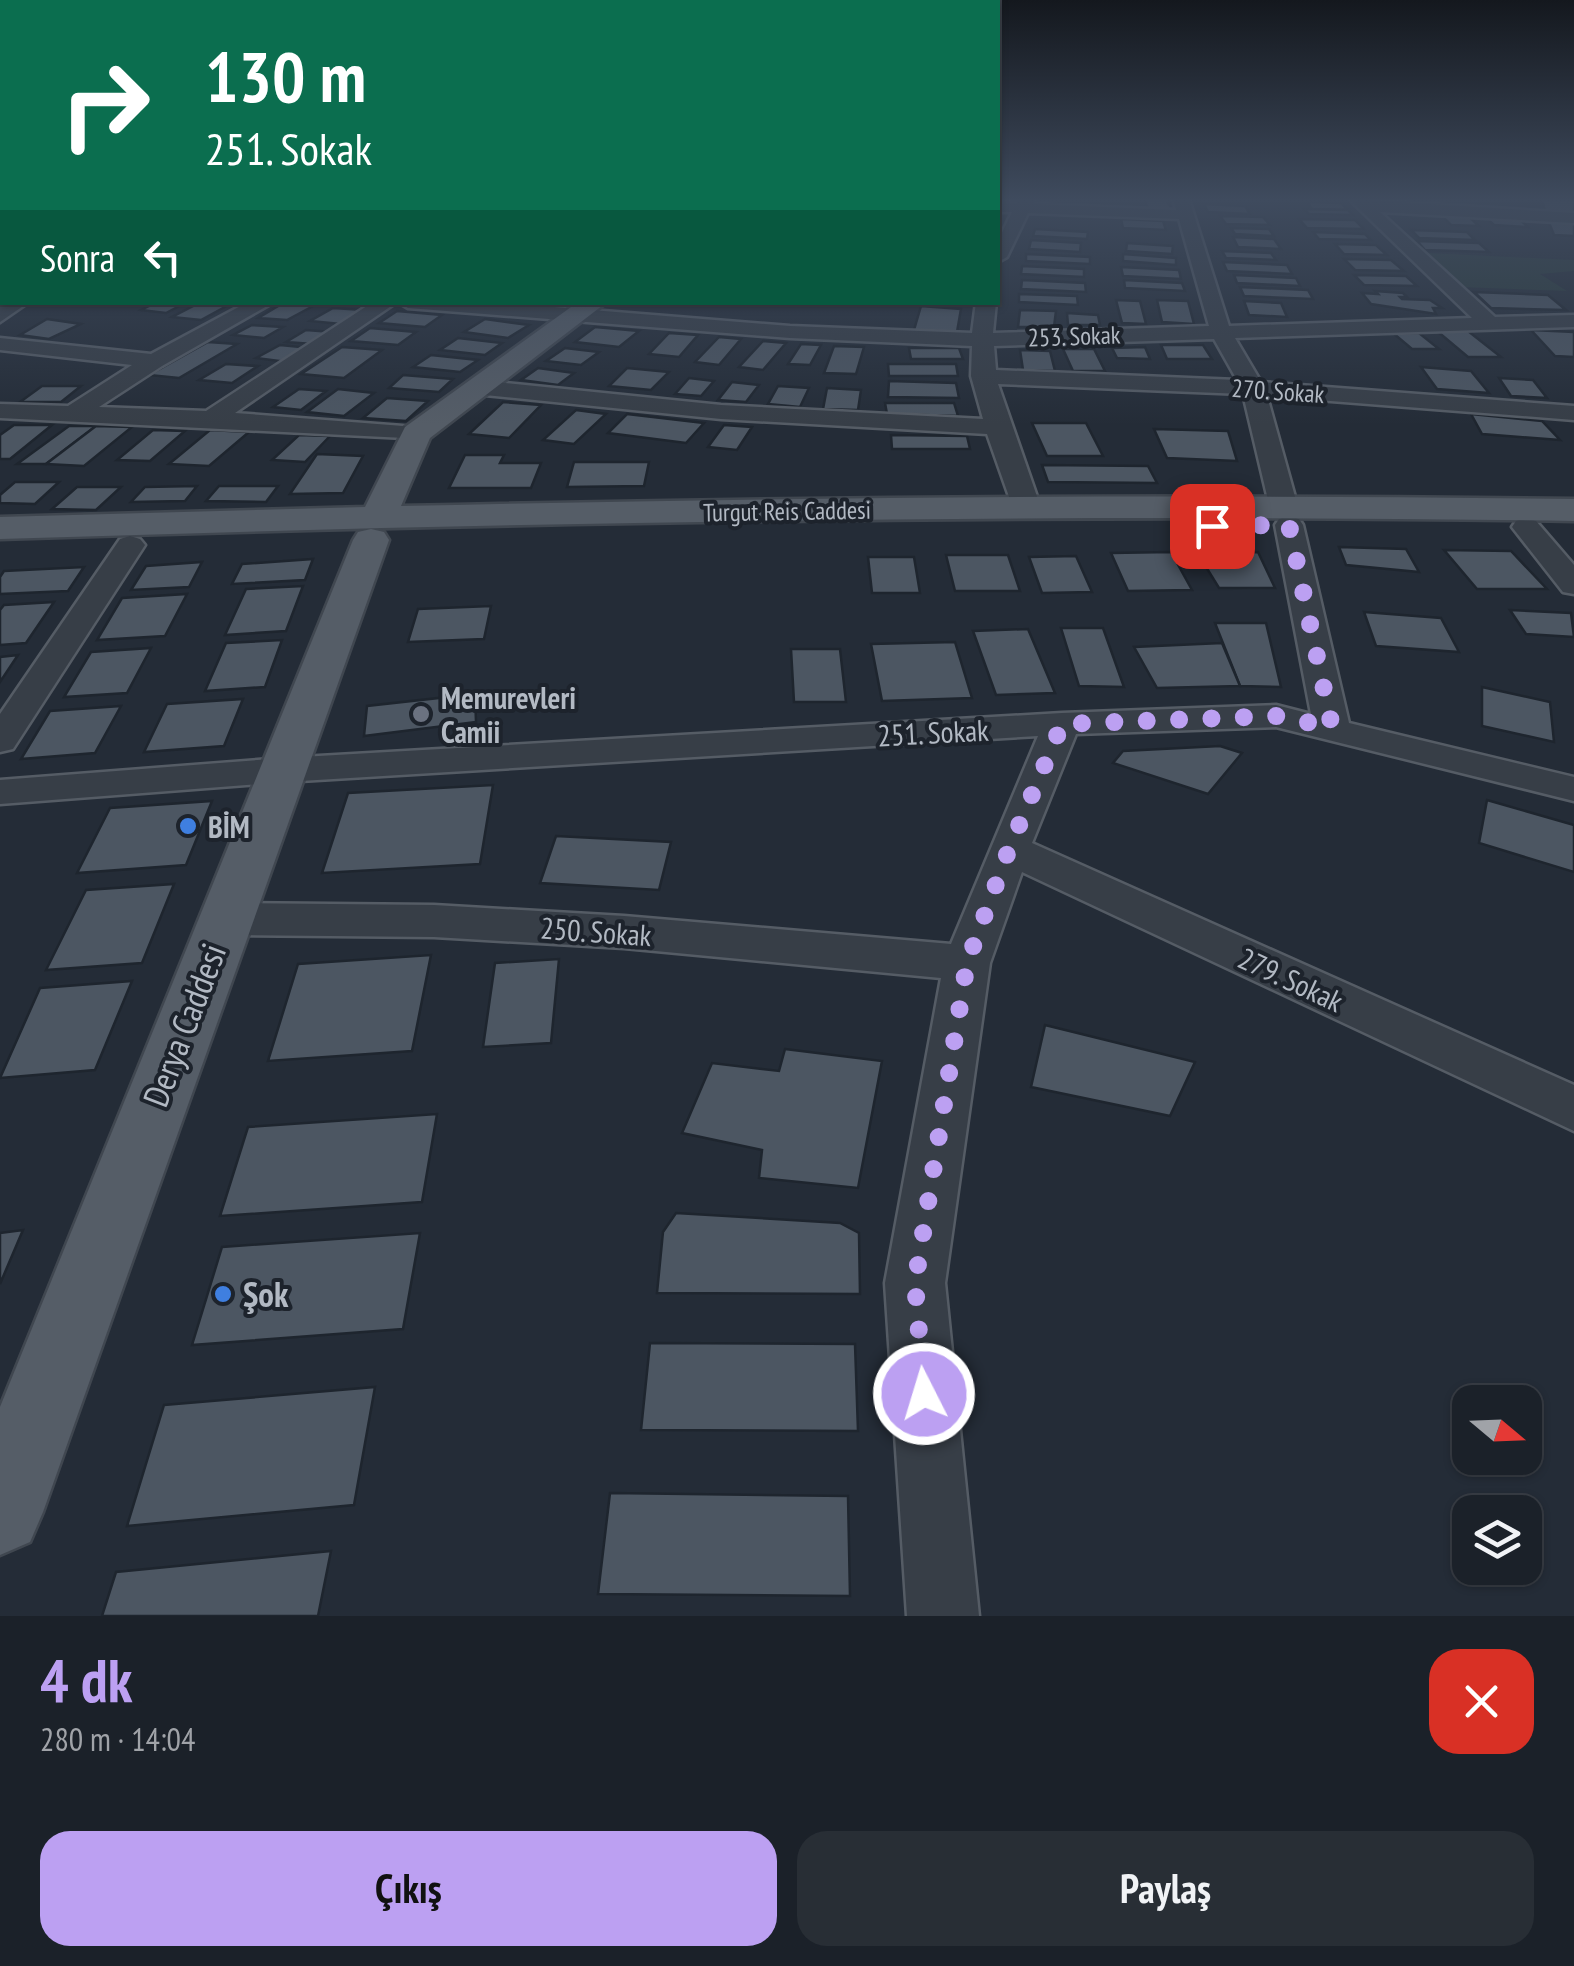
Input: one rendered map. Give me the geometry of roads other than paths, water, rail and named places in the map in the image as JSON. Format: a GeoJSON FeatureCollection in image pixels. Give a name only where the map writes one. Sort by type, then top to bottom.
{"type":"FeatureCollection","features":[{"type":"Feature","properties":{"kind":"main road"},"geometry":{"type":"LineString","coordinates":[[416,434],[585,309]]}},
{"type":"Feature","properties":{"kind":"main road","name":"Derya Caddesi"},"geometry":{"type":"LineString","coordinates":[[0,1512],[374,528],[416,434]]}},
{"type":"Feature","properties":{"kind":"main road","name":"Turgut Reis Caddesi"},"geometry":{"type":"LineString","coordinates":[[0,548],[130,546],[374,528],[1026,508],[1574,528]]}},
{"type":"Feature","properties":{"kind":"main road","name":"Turgut Reis Caddesi"},"geometry":{"type":"LineString","coordinates":[[0,528],[374,528],[1574,510]]}},
{"type":"Feature","properties":{"kind":"street"},"geometry":{"type":"LineString","coordinates":[[1204,274],[1220,330],[1253,388],[1286,515],[1332,727]]}},
{"type":"Feature","properties":{"kind":"street"},"geometry":{"type":"LineString","coordinates":[[1438,274],[1487,321]]}},
{"type":"Feature","properties":{"kind":"street"},"geometry":{"type":"LineString","coordinates":[[74,413],[154,360],[258,305]]}},
{"type":"Feature","properties":{"kind":"street"},"geometry":{"type":"LineString","coordinates":[[211,419],[382,305]]}},
{"type":"Feature","properties":{"kind":"street","name":"253. Sokak"},"geometry":{"type":"LineString","coordinates":[[484,305],[585,309],[790,332],[979,340],[1574,321]]}},
{"type":"Feature","properties":{"kind":"street"},"geometry":{"type":"LineString","coordinates":[[985,305],[979,340],[982,376],[1026,508]]}},
{"type":"Feature","properties":{"kind":"street"},"geometry":{"type":"LineString","coordinates":[[0,344],[154,360]]}},
{"type":"Feature","properties":{"kind":"street","name":"270. Sokak"},"geometry":{"type":"LineString","coordinates":[[982,376],[1253,388],[1574,413]]}},
{"type":"Feature","properties":{"kind":"street"},"geometry":{"type":"LineString","coordinates":[[475,387],[721,412],[998,427]]}},
{"type":"Feature","properties":{"kind":"street"},"geometry":{"type":"LineString","coordinates":[[0,412],[211,419],[416,434]]}},
{"type":"Feature","properties":{"kind":"street"},"geometry":{"type":"LineString","coordinates":[[1526,527],[1574,585]]}},
{"type":"Feature","properties":{"kind":"street"},"geometry":{"type":"LineString","coordinates":[[0,741],[130,546]]}},
{"type":"Feature","properties":{"kind":"street","name":"251. Sokak"},"geometry":{"type":"LineString","coordinates":[[0,792],[284,770],[1062,724],[1276,716],[1574,788]]}},
{"type":"Feature","properties":{"kind":"street"},"geometry":{"type":"LineString","coordinates":[[943,1616],[915,1283],[967,963],[1009,849],[1062,724]]}},
{"type":"Feature","properties":{"kind":"street","name":"279. Sokak"},"geometry":{"type":"LineString","coordinates":[[1009,849],[1574,1108]]}},
{"type":"Feature","properties":{"kind":"street","name":"250. Sokak"},"geometry":{"type":"LineString","coordinates":[[224,919],[434,920],[624,932],[967,963]]}},
{"type":"Feature","properties":{"kind":"place","name":"Memurevleri Camii"},"geometry":{"type":"Point","coordinates":[421,714]}},
{"type":"Feature","properties":{"kind":"place","name":"BİM"},"geometry":{"type":"Point","coordinates":[188,826]}},
{"type":"Feature","properties":{"kind":"place","name":"Şok"},"geometry":{"type":"Point","coordinates":[223,1294]}}]}
